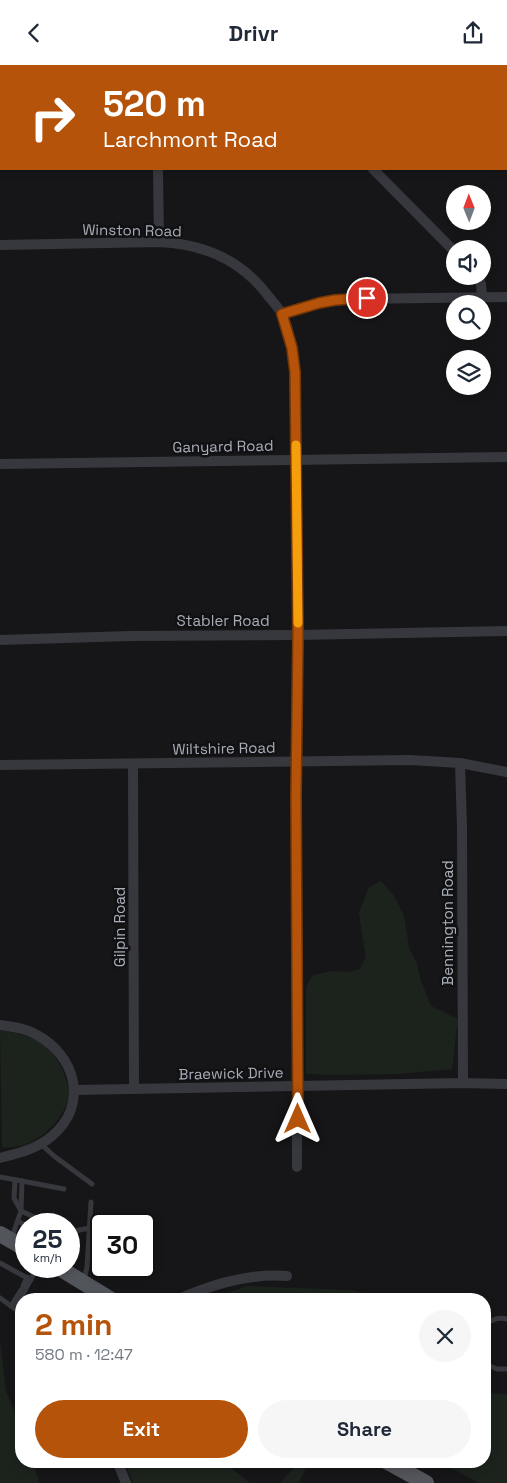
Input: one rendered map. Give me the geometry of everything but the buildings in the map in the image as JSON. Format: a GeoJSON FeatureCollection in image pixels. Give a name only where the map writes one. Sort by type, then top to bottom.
{"type":"FeatureCollection","features":[{"type":"Feature","properties":{"kind":"main road"},"geometry":{"type":"LineString","coordinates":[[74,1278],[98,1293]]}},
{"type":"Feature","properties":{"kind":"main road"},"geometry":{"type":"LineString","coordinates":[[399,1468],[426,1483]]}},
{"type":"Feature","properties":{"kind":"street"},"geometry":{"type":"LineString","coordinates":[[158,170],[159,242]]}},
{"type":"Feature","properties":{"kind":"street"},"geometry":{"type":"LineString","coordinates":[[374,170],[446,243]]}},
{"type":"Feature","properties":{"kind":"street","name":"Winston Road"},"geometry":{"type":"LineString","coordinates":[[0,245],[159,242],[186,244],[223,257],[239,266],[260,285],[282,314],[294,356],[296,459],[298,635],[297,1167]]}},
{"type":"Feature","properties":{"kind":"street"},"geometry":{"type":"LineString","coordinates":[[491,296],[507,297]]}},
{"type":"Feature","properties":{"kind":"street"},"geometry":{"type":"LineString","coordinates":[[282,314],[319,303],[351,299],[446,297]]}},
{"type":"Feature","properties":{"kind":"street","name":"Ganyard Road"},"geometry":{"type":"LineString","coordinates":[[0,464],[507,457]]}},
{"type":"Feature","properties":{"kind":"street","name":"Stabler Road"},"geometry":{"type":"LineString","coordinates":[[0,640],[130,636],[507,631]]}},
{"type":"Feature","properties":{"kind":"street","name":"Wiltshire Road"},"geometry":{"type":"LineString","coordinates":[[0,765],[410,760],[460,763],[507,772]]}},
{"type":"Feature","properties":{"kind":"street","name":"Bennington Road"},"geometry":{"type":"LineString","coordinates":[[460,763],[463,1083]]}},
{"type":"Feature","properties":{"kind":"street","name":"Gilpin Road"},"geometry":{"type":"LineString","coordinates":[[132,764],[134,1089]]}},
{"type":"Feature","properties":{"kind":"street"},"geometry":{"type":"LineString","coordinates":[[0,1025],[28,1031],[52,1045],[60,1053],[70,1070],[75,1090],[72,1108],[53,1135],[29,1150],[0,1158]]}},
{"type":"Feature","properties":{"kind":"street","name":"Braewick Drive"},"geometry":{"type":"LineString","coordinates":[[75,1090],[507,1083]]}},
{"type":"Feature","properties":{"kind":"street"},"geometry":{"type":"LineString","coordinates":[[192,1293],[230,1281],[254,1277],[286,1276]]}},
{"type":"Feature","properties":{"kind":"street"},"geometry":{"type":"LineString","coordinates":[[120,1468],[126,1483]]}},
{"type":"Feature","properties":{"kind":"lane"},"geometry":{"type":"LineString","coordinates":[[41,1144],[92,1184]]}},
{"type":"Feature","properties":{"kind":"lane"},"geometry":{"type":"LineString","coordinates":[[0,1177],[64,1189]]}},
{"type":"Feature","properties":{"kind":"lane"},"geometry":{"type":"LineString","coordinates":[[15,1180],[14,1198],[21,1211],[26,1213]]}},
{"type":"Feature","properties":{"kind":"lane"},"geometry":{"type":"LineString","coordinates":[[21,1211],[22,1181]]}},
{"type":"Feature","properties":{"kind":"lane"},"geometry":{"type":"LineString","coordinates":[[91,1202],[91,1213]]}},
{"type":"Feature","properties":{"kind":"lane"},"geometry":{"type":"LineString","coordinates":[[5,1237],[15,1225]]}},
{"type":"Feature","properties":{"kind":"lane"},"geometry":{"type":"LineString","coordinates":[[80,1230],[90,1228],[87,1267],[90,1289]]}},
{"type":"Feature","properties":{"kind":"lane"},"geometry":{"type":"LineString","coordinates":[[0,1263],[29,1279]]}},
{"type":"Feature","properties":{"kind":"lane"},"geometry":{"type":"LineString","coordinates":[[19,1293],[29,1279]]}},
{"type":"Feature","properties":{"kind":"lane"},"geometry":{"type":"LineString","coordinates":[[22,1293],[29,1279]]}},
{"type":"Feature","properties":{"kind":"lane"},"geometry":{"type":"LineString","coordinates":[[0,1298],[15,1309]]}},
{"type":"Feature","properties":{"kind":"lane"},"geometry":{"type":"LineString","coordinates":[[11,1306],[15,1299]]}},
{"type":"Feature","properties":{"kind":"lane"},"geometry":{"type":"LineString","coordinates":[[491,1320],[507,1319]]}},
{"type":"Feature","properties":{"kind":"lane"},"geometry":{"type":"LineString","coordinates":[[491,1366],[497,1369],[507,1369]]}},
{"type":"Feature","properties":{"kind":"shaded area"},"geometry":{"type":"Polygon","coordinates":[[[381,881],[394,896],[404,916],[409,948],[417,964],[421,981],[431,1006],[458,1019],[452,1069],[398,1074],[306,1074],[306,987],[313,975],[332,971],[348,972],[360,969],[366,956],[359,912],[369,887],[381,881]]]}},
{"type":"Feature","properties":{"kind":"shaded area"},"geometry":{"type":"Polygon","coordinates":[[[0,1030],[28,1037],[47,1046],[62,1069],[68,1085],[69,1095],[67,1103],[58,1119],[45,1133],[21,1146],[2,1148],[0,1030]]]}},
{"type":"Feature","properties":{"kind":"shaded area"},"geometry":{"type":"Polygon","coordinates":[[[246,1286],[351,1290],[363,1293],[228,1293],[246,1286]]]}},
{"type":"Feature","properties":{"kind":"shaded area"},"geometry":{"type":"Polygon","coordinates":[[[0,1341],[6,1391],[15,1412],[15,1468],[35,1468],[39,1483],[0,1483],[0,1341]]]}},
{"type":"Feature","properties":{"kind":"shaded area"},"geometry":{"type":"Polygon","coordinates":[[[491,1393],[507,1394],[507,1483],[479,1483],[451,1468],[491,1468],[491,1393]]]}},
{"type":"Feature","properties":{"kind":"shaded area"},"geometry":{"type":"Polygon","coordinates":[[[127,1468],[231,1468],[250,1483],[133,1483],[127,1468]]]}},
{"type":"Feature","properties":{"kind":"shaded area"},"geometry":{"type":"Polygon","coordinates":[[[294,1468],[306,1468],[299,1483],[280,1483],[294,1468]]]}},
{"type":"Feature","properties":{"kind":"slow traffic"},"geometry":{"type":"LineString","coordinates":[[296,445],[298,623]]}},
{"type":"Feature","properties":{"kind":"route"},"geometry":{"type":"LineString","coordinates":[[298,1119],[298,844],[296,796],[298,635],[295,372],[294,356],[282,314],[319,303],[367,298]]}}]}
